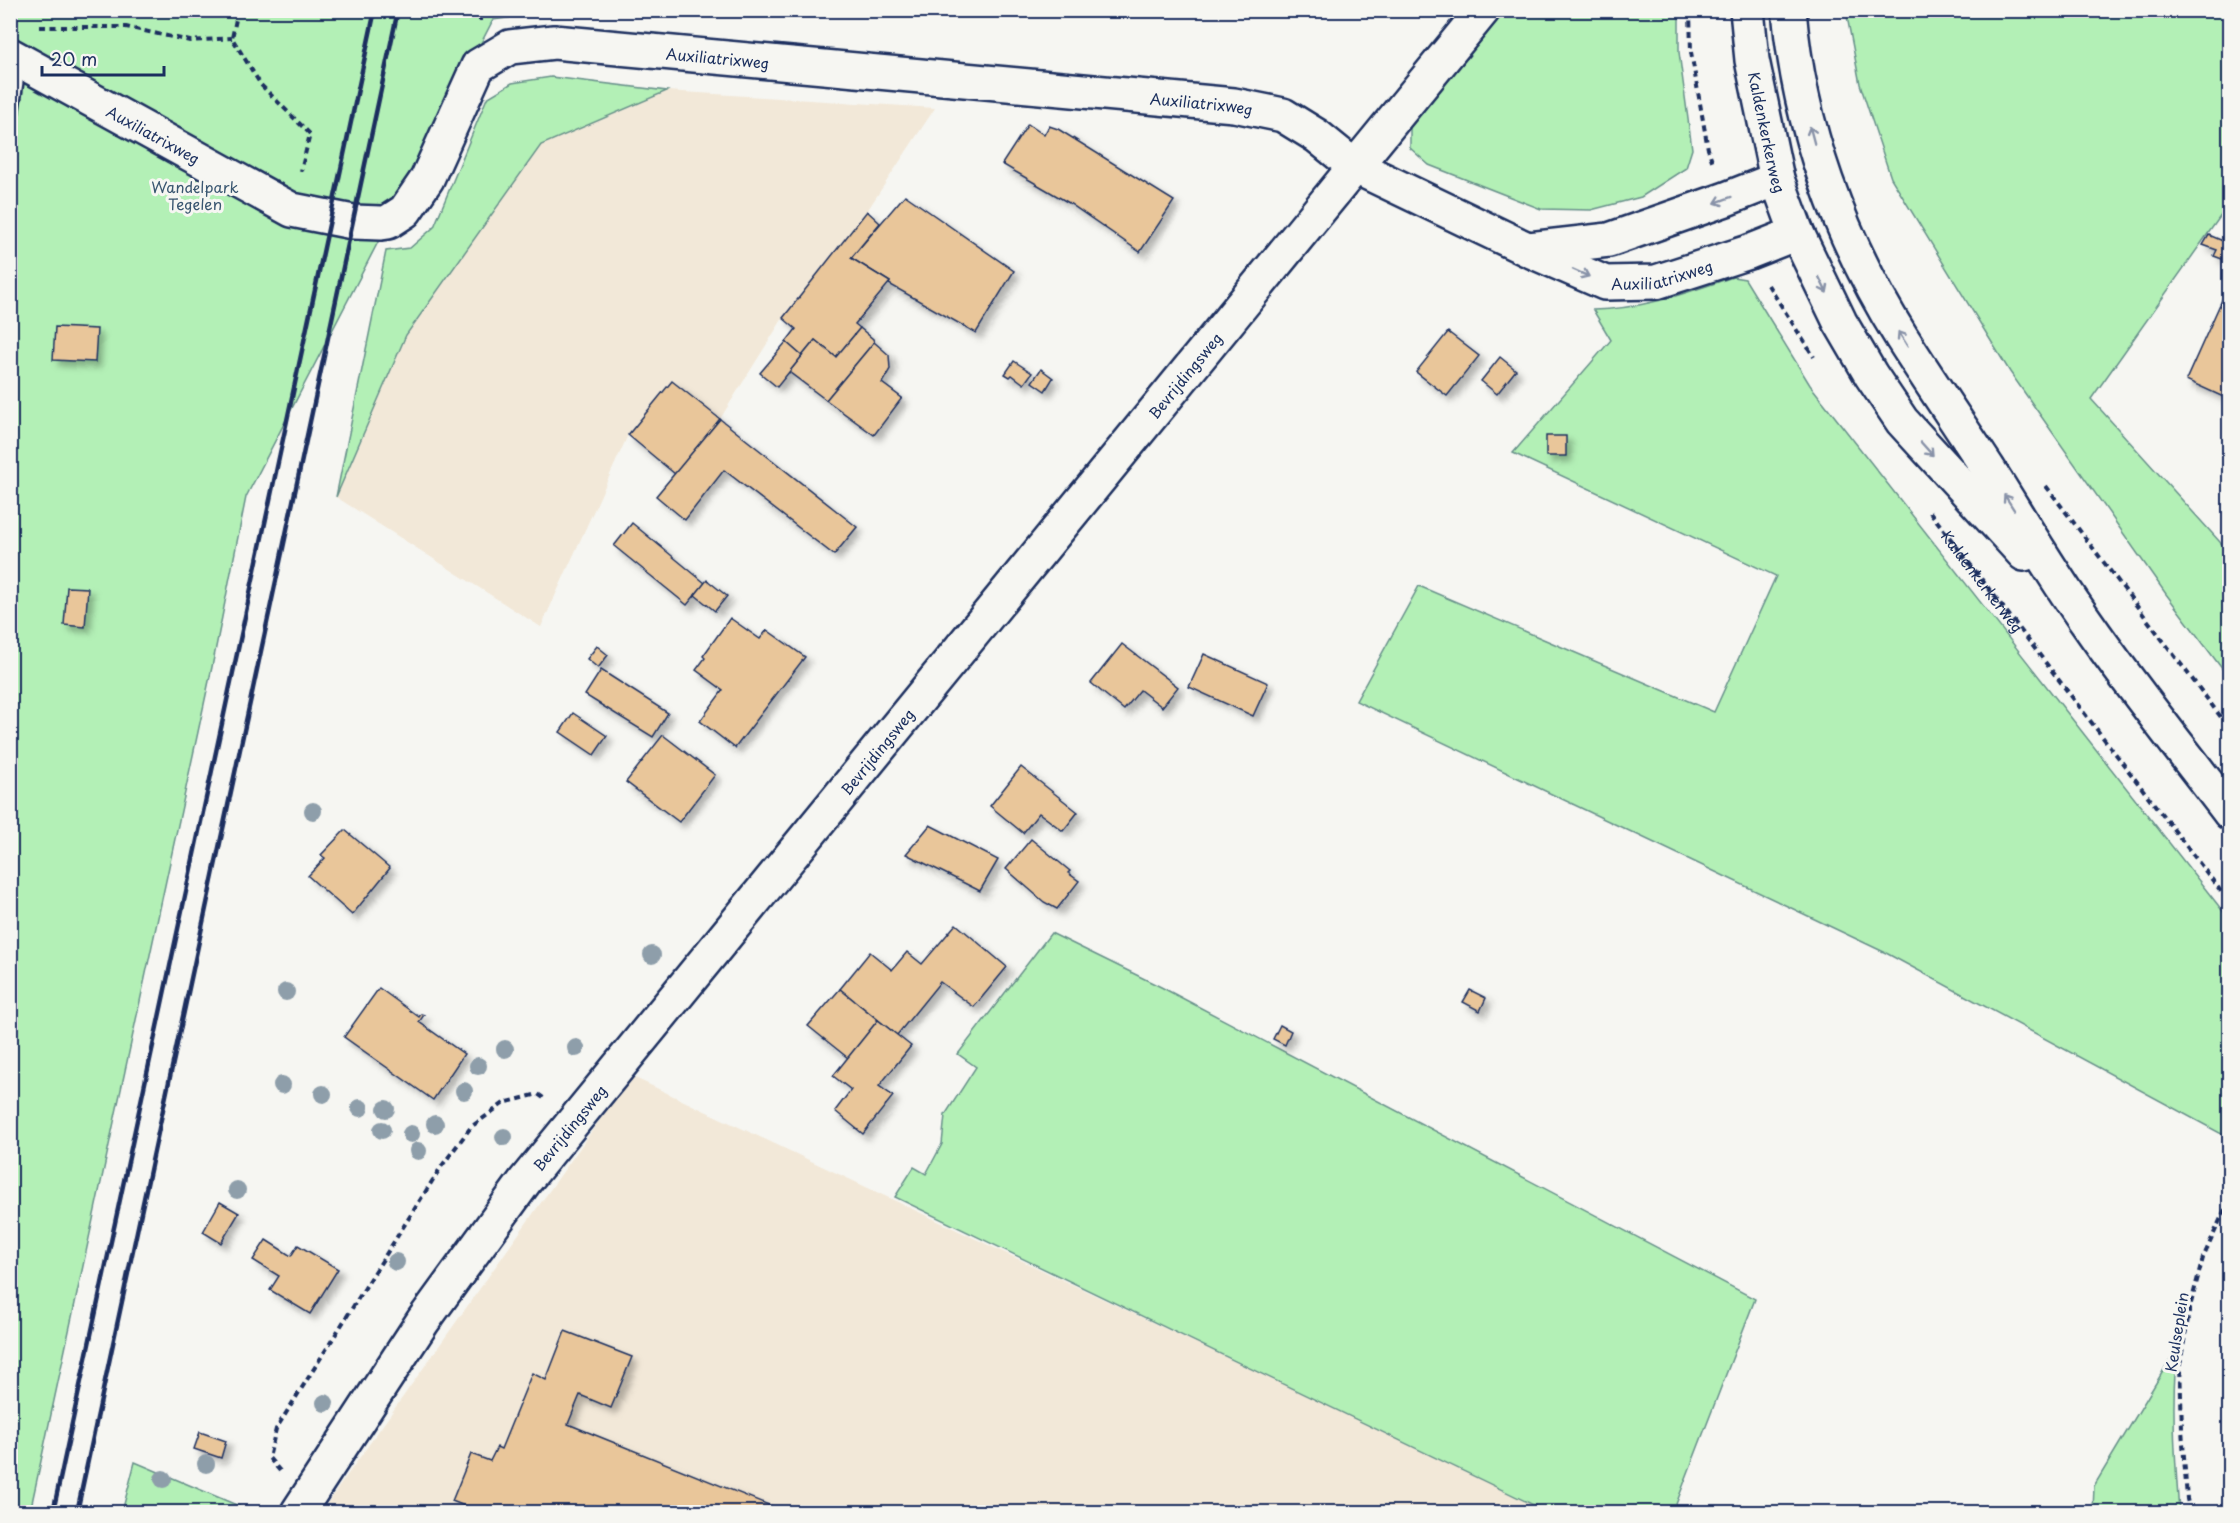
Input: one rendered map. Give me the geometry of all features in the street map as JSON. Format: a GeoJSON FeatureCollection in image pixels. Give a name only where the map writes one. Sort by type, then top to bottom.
{"type":"FeatureCollection","features":[{"type":"Feature","properties":{"kind":"street","name":"Bevrijdingsweg"},"geometry":{"type":"LineString","coordinates":[[302,1507],[423,1321],[525,1181],[1483,10]]}},
{"type":"Feature","properties":{"kind":"street","name":"Kaldenkerkerweg"},"geometry":{"type":"LineString","coordinates":[[1748,10],[1752,60],[1777,179],[1797,232],[1840,322],[1871,375],[1902,421],[2086,622]]}},
{"type":"Feature","properties":{"kind":"street","name":"Kaldenkerkerweg"},"geometry":{"type":"LineString","coordinates":[[1789,10],[1793,53],[1804,108],[1819,160],[1853,247],[1901,336],[2086,622],[2229,813]]}},
{"type":"Feature","properties":{"kind":"street","name":"Auxiliatrixweg"},"geometry":{"type":"LineString","coordinates":[[14,56],[292,210],[370,223],[388,222],[396,218],[414,201],[427,179],[478,66],[510,47],[554,42],[1234,105],[1283,115],[1317,136],[1354,166],[1527,249],[1605,283],[1656,282],[1749,252],[1797,232]]}},
{"type":"Feature","properties":{"kind":"street"},"geometry":{"type":"LineString","coordinates":[[1527,249],[1609,240],[1777,179],[1830,191],[1797,232]]}},
{"type":"Feature","properties":{"kind":"lane"},"geometry":{"type":"LineString","coordinates":[[10,112],[14,56]]}},
{"type":"Feature","properties":{"kind":"path"},"geometry":{"type":"LineString","coordinates":[[238,10],[232,38],[261,85],[310,134],[292,210]]}},
{"type":"Feature","properties":{"kind":"path"},"geometry":{"type":"LineString","coordinates":[[1690,10],[1691,52],[1708,149],[1726,199]]}},
{"type":"Feature","properties":{"kind":"path"},"geometry":{"type":"LineString","coordinates":[[14,56],[40,27],[126,27],[190,41],[232,38]]}},
{"type":"Feature","properties":{"kind":"path"},"geometry":{"type":"LineString","coordinates":[[1749,252],[1782,310],[1820,366]]}},
{"type":"Feature","properties":{"kind":"path"},"geometry":{"type":"LineString","coordinates":[[2045,484],[2229,729]]}},
{"type":"Feature","properties":{"kind":"path","name":"Kaldenkerkerweg"},"geometry":{"type":"LineString","coordinates":[[1927,507],[2229,903]]}},
{"type":"Feature","properties":{"kind":"path"},"geometry":{"type":"LineString","coordinates":[[302,1507],[269,1458],[276,1430],[441,1167],[471,1127],[504,1103],[538,1094],[573,1122]]}},
{"type":"Feature","properties":{"kind":"path","name":"Keulseplein"},"geometry":{"type":"LineString","coordinates":[[2190,1512],[2182,1441],[2180,1364],[2190,1307],[2203,1258],[2229,1198]]}},
{"type":"Feature","properties":{"kind":"shaded area"},"geometry":{"type":"Polygon","coordinates":[[[667,91],[935,108],[867,211],[783,318],[720,419],[672,382],[628,435],[541,627],[336,497],[406,335],[541,145],[667,91]]]}},
{"type":"Feature","properties":{"kind":"shaded area"},"geometry":{"type":"Polygon","coordinates":[[[631,1076],[1304,1394],[1548,1512],[321,1512],[631,1076]]]}},
{"type":"Feature","properties":{"kind":"green space","name":"Wandelpark Tegelen"},"geometry":{"type":"Polygon","coordinates":[[[10,11],[541,11],[493,20],[246,497],[212,667],[30,1512],[10,1512],[10,11]]]}},
{"type":"Feature","properties":{"kind":"green space"},"geometry":{"type":"Polygon","coordinates":[[[1502,11],[1679,11],[1679,52],[1692,149],[1686,168],[1641,197],[1591,210],[1541,209],[1429,165],[1410,148],[1410,123],[1502,11]]]}},
{"type":"Feature","properties":{"kind":"green space"},"geometry":{"type":"Polygon","coordinates":[[[1846,11],[2229,11],[2229,204],[2091,399],[2229,552],[2229,678],[2166,594],[2010,372],[1891,178],[1860,84],[1846,11]]]}},
{"type":"Feature","properties":{"kind":"green space"},"geometry":{"type":"Polygon","coordinates":[[[551,77],[667,91],[541,145],[406,335],[336,497],[386,251],[410,248],[434,227],[487,98],[512,83],[551,77]]]}},
{"type":"Feature","properties":{"kind":"green space"},"geometry":{"type":"Polygon","coordinates":[[[1733,277],[1745,279],[1810,385],[2229,919],[2229,1138],[1886,953],[1356,701],[1419,586],[1714,712],[1776,576],[1513,453],[1611,340],[1593,310],[1647,303],[1733,277]]]}},
{"type":"Feature","properties":{"kind":"green space"},"geometry":{"type":"Polygon","coordinates":[[[1051,933],[1161,987],[1755,1299],[1673,1512],[1548,1512],[895,1197],[914,1167],[926,1174],[942,1144],[945,1115],[976,1067],[958,1054],[1051,933]]]}},
{"type":"Feature","properties":{"kind":"green space"},"geometry":{"type":"Polygon","coordinates":[[[2177,1348],[2174,1410],[2179,1512],[2093,1512],[2094,1486],[2177,1348]]]}},
{"type":"Feature","properties":{"kind":"green space"},"geometry":{"type":"Polygon","coordinates":[[[135,1462],[253,1512],[122,1512],[135,1462]]]}},
{"type":"Feature","properties":{"kind":"building"},"geometry":{"type":"Polygon","coordinates":[[[1028,124],[1044,135],[1049,126],[1058,129],[1174,201],[1140,252],[1069,203],[1002,164],[1028,124]]]}},
{"type":"Feature","properties":{"kind":"building"},"geometry":{"type":"Polygon","coordinates":[[[905,195],[1014,271],[976,333],[889,284],[890,282],[851,258],[905,195]]]}},
{"type":"Feature","properties":{"kind":"building"},"geometry":{"type":"Polygon","coordinates":[[[867,211],[880,223],[851,258],[890,282],[855,324],[860,328],[836,357],[815,340],[802,356],[786,342],[796,329],[783,318],[867,211]]]}},
{"type":"Feature","properties":{"kind":"building"},"geometry":{"type":"Polygon","coordinates":[[[2209,235],[2230,244],[2230,262],[2214,256],[2217,250],[2203,245],[2209,235]]]}},
{"type":"Feature","properties":{"kind":"building"},"geometry":{"type":"Polygon","coordinates":[[[2230,282],[2230,400],[2186,380],[2230,282]]]}},
{"type":"Feature","properties":{"kind":"building"},"geometry":{"type":"Polygon","coordinates":[[[55,327],[97,329],[95,362],[53,360],[55,327]]]}},
{"type":"Feature","properties":{"kind":"building"},"geometry":{"type":"Polygon","coordinates":[[[860,328],[874,342],[826,400],[789,372],[815,340],[836,357],[860,328]]]}},
{"type":"Feature","properties":{"kind":"building"},"geometry":{"type":"Polygon","coordinates":[[[1448,332],[1479,356],[1447,396],[1416,372],[1448,332]]]}},
{"type":"Feature","properties":{"kind":"building"},"geometry":{"type":"Polygon","coordinates":[[[786,342],[802,356],[777,387],[760,373],[786,342]]]}},
{"type":"Feature","properties":{"kind":"building"},"geometry":{"type":"Polygon","coordinates":[[[874,342],[889,355],[890,369],[882,383],[902,398],[874,435],[826,400],[874,342]]]}},
{"type":"Feature","properties":{"kind":"building"},"geometry":{"type":"Polygon","coordinates":[[[1500,357],[1516,370],[1497,394],[1481,381],[1500,357]]]}},
{"type":"Feature","properties":{"kind":"building"},"geometry":{"type":"Polygon","coordinates":[[[1014,361],[1032,373],[1024,384],[1012,375],[1010,377],[1005,374],[1014,361]]]}},
{"type":"Feature","properties":{"kind":"building"},"geometry":{"type":"Polygon","coordinates":[[[1041,369],[1053,378],[1045,391],[1032,382],[1041,369]]]}},
{"type":"Feature","properties":{"kind":"building"},"geometry":{"type":"Polygon","coordinates":[[[672,381],[720,419],[675,474],[628,435],[672,381]]]}},
{"type":"Feature","properties":{"kind":"building"},"geometry":{"type":"Polygon","coordinates":[[[720,419],[857,527],[834,555],[724,470],[685,520],[656,496],[720,419]]]}},
{"type":"Feature","properties":{"kind":"building"},"geometry":{"type":"Polygon","coordinates":[[[1546,436],[1566,436],[1566,456],[1546,456],[1546,436]]]}},
{"type":"Feature","properties":{"kind":"building"},"geometry":{"type":"Polygon","coordinates":[[[632,523],[705,583],[687,605],[614,546],[632,523]]]}},
{"type":"Feature","properties":{"kind":"building"},"geometry":{"type":"Polygon","coordinates":[[[707,580],[727,596],[715,611],[695,595],[707,580]]]}},
{"type":"Feature","properties":{"kind":"building"},"geometry":{"type":"Polygon","coordinates":[[[67,587],[88,588],[85,627],[64,625],[67,587]]]}},
{"type":"Feature","properties":{"kind":"building"},"geometry":{"type":"Polygon","coordinates":[[[730,618],[760,639],[767,630],[805,657],[735,748],[700,721],[723,690],[696,670],[705,658],[703,656],[730,618]]]}},
{"type":"Feature","properties":{"kind":"building"},"geometry":{"type":"Polygon","coordinates":[[[1122,644],[1178,687],[1162,707],[1140,690],[1124,710],[1091,683],[1122,644]]]}},
{"type":"Feature","properties":{"kind":"building"},"geometry":{"type":"Polygon","coordinates":[[[597,646],[608,655],[598,668],[587,659],[597,646]]]}},
{"type":"Feature","properties":{"kind":"building"},"geometry":{"type":"Polygon","coordinates":[[[1204,654],[1268,683],[1253,716],[1189,687],[1204,654]]]}},
{"type":"Feature","properties":{"kind":"building"},"geometry":{"type":"Polygon","coordinates":[[[601,670],[668,713],[653,737],[585,695],[601,670]]]}},
{"type":"Feature","properties":{"kind":"building"},"geometry":{"type":"Polygon","coordinates":[[[573,713],[607,736],[594,755],[560,732],[573,713]]]}},
{"type":"Feature","properties":{"kind":"building"},"geometry":{"type":"Polygon","coordinates":[[[663,735],[715,775],[679,822],[626,782],[663,735]]]}},
{"type":"Feature","properties":{"kind":"building"},"geometry":{"type":"Polygon","coordinates":[[[1021,767],[1078,812],[1063,831],[1039,813],[1023,833],[990,806],[1021,767]]]}},
{"type":"Feature","properties":{"kind":"building"},"geometry":{"type":"Polygon","coordinates":[[[930,825],[998,860],[980,891],[906,854],[930,825]]]}},
{"type":"Feature","properties":{"kind":"building"},"geometry":{"type":"Polygon","coordinates":[[[345,830],[390,868],[352,915],[308,876],[325,858],[321,855],[345,830]]]}},
{"type":"Feature","properties":{"kind":"building"},"geometry":{"type":"Polygon","coordinates":[[[1031,839],[1079,881],[1057,909],[1044,902],[1006,869],[1031,839]]]}},
{"type":"Feature","properties":{"kind":"building"},"geometry":{"type":"Polygon","coordinates":[[[956,924],[1007,967],[974,1007],[940,982],[897,1035],[840,989],[870,952],[892,970],[907,952],[922,964],[956,924]]]}},
{"type":"Feature","properties":{"kind":"building"},"geometry":{"type":"Polygon","coordinates":[[[379,988],[419,1017],[421,1014],[424,1015],[419,1022],[464,1054],[433,1100],[344,1037],[379,988]]]}},
{"type":"Feature","properties":{"kind":"building"},"geometry":{"type":"Polygon","coordinates":[[[840,989],[878,1020],[848,1058],[808,1026],[840,989]]]}},
{"type":"Feature","properties":{"kind":"building"},"geometry":{"type":"Polygon","coordinates":[[[1470,990],[1486,998],[1480,1011],[1463,1002],[1470,990]]]}},
{"type":"Feature","properties":{"kind":"building"},"geometry":{"type":"Polygon","coordinates":[[[878,1020],[911,1046],[879,1086],[893,1096],[863,1134],[835,1111],[851,1090],[833,1076],[878,1020]]]}},
{"type":"Feature","properties":{"kind":"building"},"geometry":{"type":"Polygon","coordinates":[[[1280,1025],[1291,1031],[1285,1045],[1273,1039],[1280,1025]]]}},
{"type":"Feature","properties":{"kind":"building"},"geometry":{"type":"Polygon","coordinates":[[[220,1202],[239,1213],[221,1243],[203,1232],[220,1202]]]}},
{"type":"Feature","properties":{"kind":"building"},"geometry":{"type":"Polygon","coordinates":[[[266,1240],[291,1256],[298,1245],[338,1269],[310,1314],[270,1290],[279,1276],[253,1260],[266,1240]]]}},
{"type":"Feature","properties":{"kind":"building"},"geometry":{"type":"Polygon","coordinates":[[[565,1331],[632,1357],[611,1408],[580,1395],[568,1424],[786,1512],[480,1512],[452,1501],[471,1454],[490,1461],[497,1447],[501,1449],[532,1373],[546,1380],[565,1331]]]}},
{"type":"Feature","properties":{"kind":"building"},"geometry":{"type":"Polygon","coordinates":[[[200,1432],[226,1441],[221,1458],[194,1449],[200,1432]]]}},
{"type":"Feature","properties":{"kind":"railway"},"geometry":{"type":"LineString","coordinates":[[53,1512],[375,10]]}},
{"type":"Feature","properties":{"kind":"railway"},"geometry":{"type":"LineString","coordinates":[[77,1512],[398,10]]}}]}
